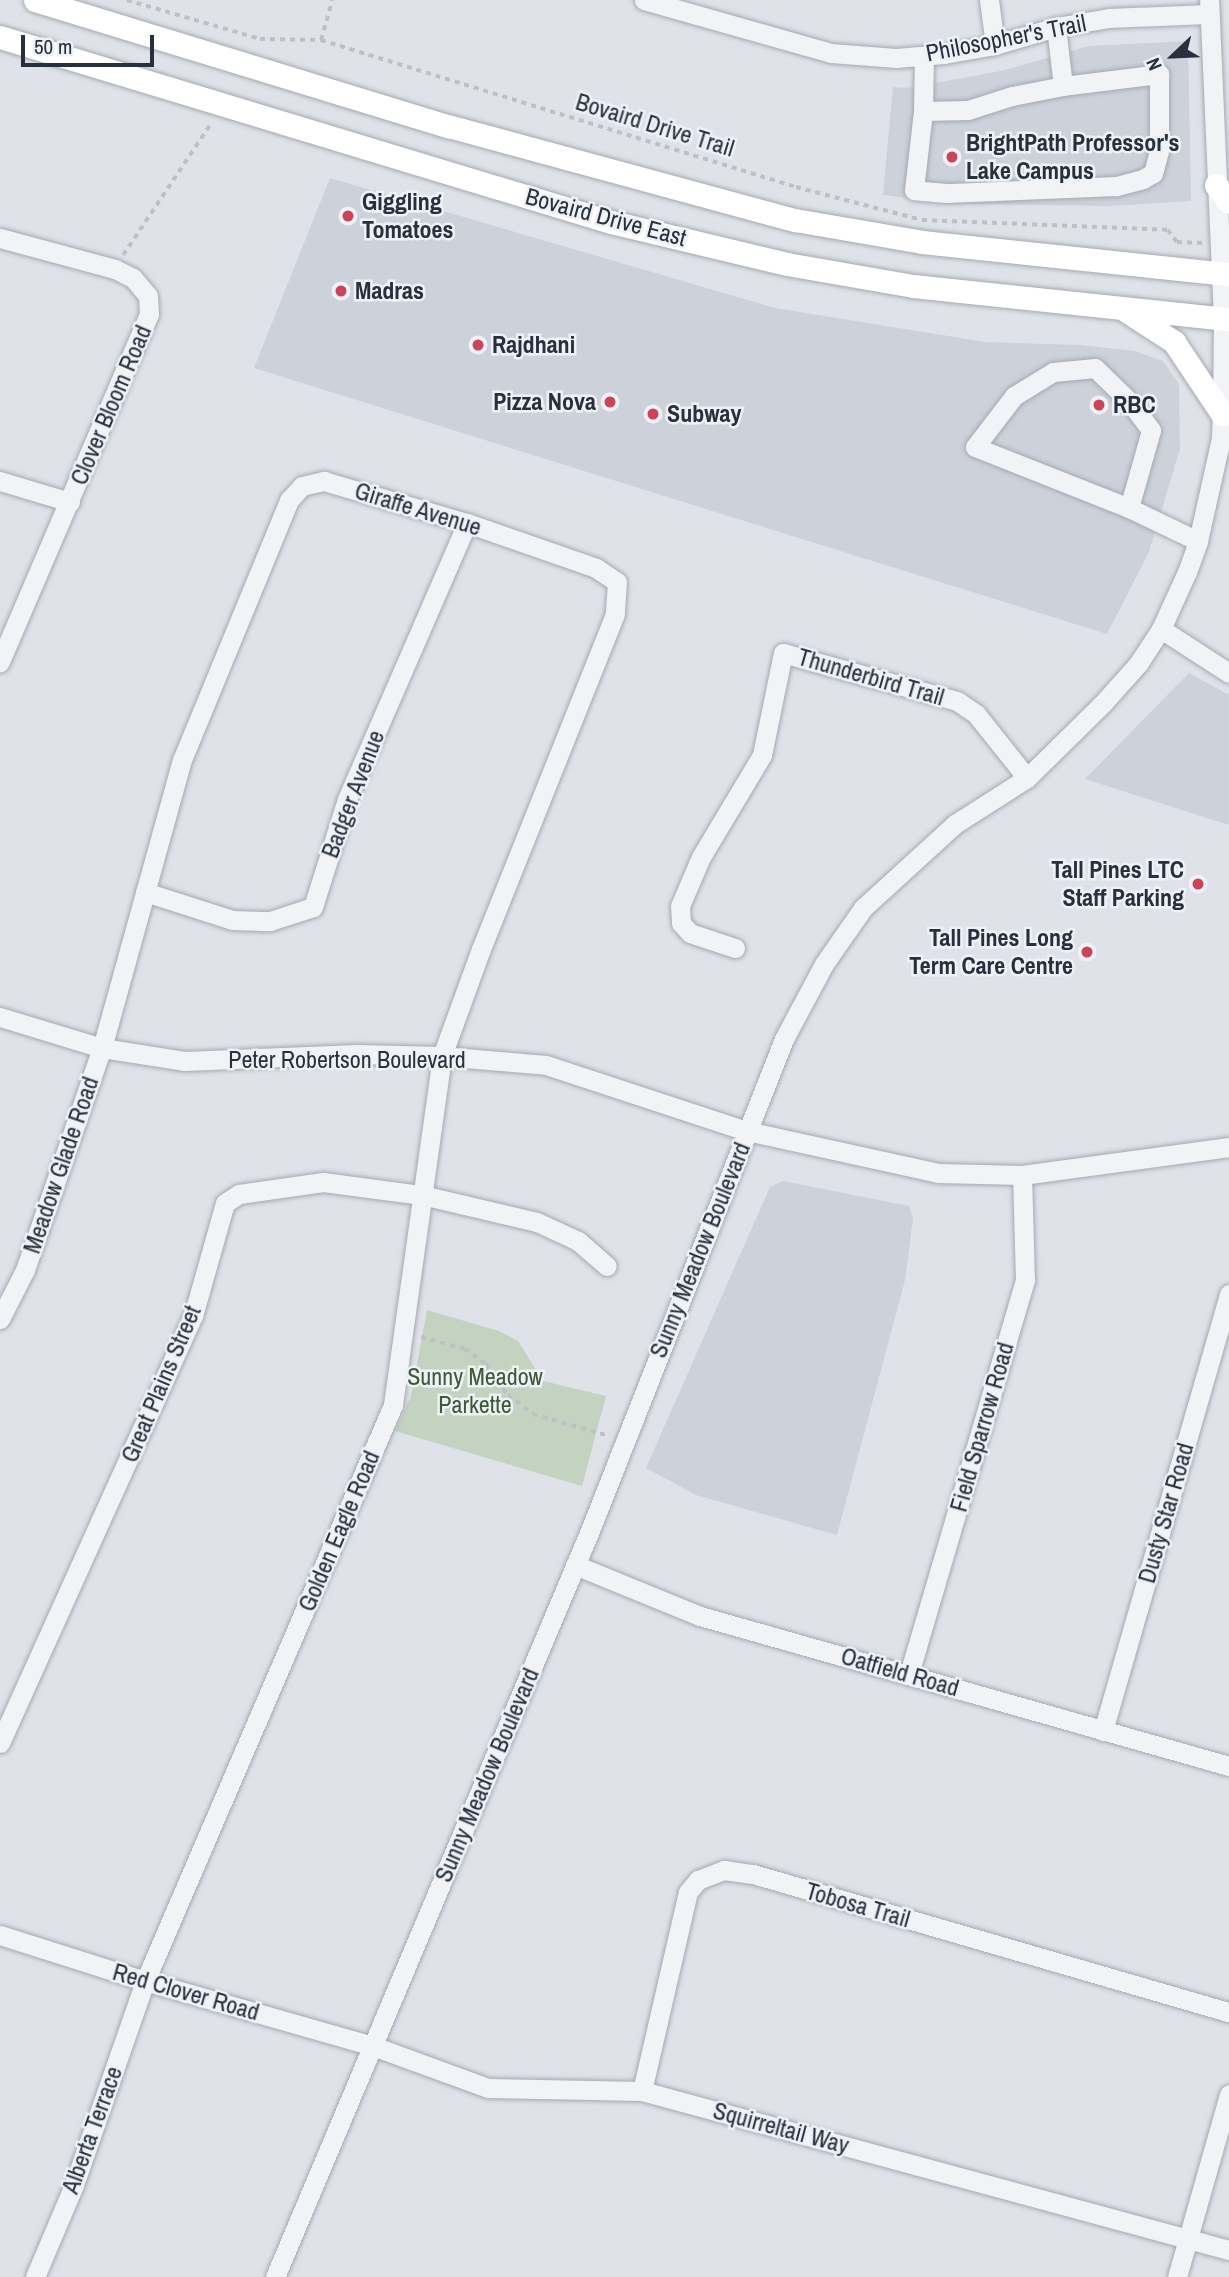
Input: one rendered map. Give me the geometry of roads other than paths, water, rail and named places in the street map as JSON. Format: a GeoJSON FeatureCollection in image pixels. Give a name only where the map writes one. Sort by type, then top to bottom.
{"type":"FeatureCollection","features":[{"type":"Feature","properties":{"kind":"main road","name":"Bovaird Drive East"},"geometry":{"type":"LineString","coordinates":[[35,0],[448,126],[795,220],[922,242],[1224,273]]}},
{"type":"Feature","properties":{"kind":"main road","name":"Bovaird Drive East"},"geometry":{"type":"LineString","coordinates":[[0,37],[611,222],[788,264],[913,286],[1226,318]]}},
{"type":"Feature","properties":{"kind":"main road"},"geometry":{"type":"LineString","coordinates":[[1123,308],[1174,342],[1222,414]]}},
{"type":"Feature","properties":{"kind":"street","name":"Philosopher's Trail"},"geometry":{"type":"LineString","coordinates":[[644,0],[697,8],[831,53],[895,58],[995,45],[1056,27],[1109,18],[1209,7]]}},
{"type":"Feature","properties":{"kind":"street"},"geometry":{"type":"LineString","coordinates":[[989,0],[995,45]]}},
{"type":"Feature","properties":{"kind":"street","name":"Sunny Meadow Boulevard"},"geometry":{"type":"LineString","coordinates":[[275,2277],[575,1565],[783,1039],[824,964],[863,908],[955,824],[1027,778],[1138,664],[1161,628],[1198,541],[1221,438],[1226,318],[1222,194],[1209,7]]}},
{"type":"Feature","properties":{"kind":"street"},"geometry":{"type":"LineString","coordinates":[[1056,27],[1063,86]]}},
{"type":"Feature","properties":{"kind":"street"},"geometry":{"type":"LineString","coordinates":[[923,111],[968,110],[1012,96],[1063,86],[1159,74],[1158,151],[1153,173],[1143,180],[1115,187],[946,193],[914,191],[923,111],[924,56]]}},
{"type":"Feature","properties":{"kind":"street","name":"Clover Bloom Road"},"geometry":{"type":"LineString","coordinates":[[0,238],[115,269],[133,278],[148,296],[149,314],[71,502],[1,659]]}},
{"type":"Feature","properties":{"kind":"street"},"geometry":{"type":"LineString","coordinates":[[1129,508],[1151,430],[1129,401],[1095,368],[1054,372],[1014,396],[975,447],[1129,508],[1198,541]]}},
{"type":"Feature","properties":{"kind":"street"},"geometry":{"type":"LineString","coordinates":[[0,481],[71,502]]}},
{"type":"Feature","properties":{"kind":"street","name":"Giraffe Avenue"},"geometry":{"type":"LineString","coordinates":[[102,1048],[182,760],[289,500],[302,486],[324,481],[467,523],[596,568],[617,582],[615,614],[481,948],[442,1056]]}},
{"type":"Feature","properties":{"kind":"street","name":"Badger Avenue"},"geometry":{"type":"LineString","coordinates":[[145,892],[232,920],[270,921],[313,907],[347,799],[467,523]]}},
{"type":"Feature","properties":{"kind":"street"},"geometry":{"type":"LineString","coordinates":[[1161,628],[1229,673]]}},
{"type":"Feature","properties":{"kind":"street","name":"Thunderbird Trail"},"geometry":{"type":"LineString","coordinates":[[735,948],[691,933],[681,923],[680,906],[701,857],[762,755],[783,653],[957,701],[976,714],[1027,778]]}},
{"type":"Feature","properties":{"kind":"street","name":"Peter Robertson Boulevard"},"geometry":{"type":"LineString","coordinates":[[0,1017],[102,1048],[184,1061],[357,1054],[442,1056],[546,1065],[747,1131],[939,1173],[1022,1175],[1229,1147]]}},
{"type":"Feature","properties":{"kind":"street","name":"Meadow Glade Road"},"geometry":{"type":"LineString","coordinates":[[0,1319],[24,1270],[102,1048]]}},
{"type":"Feature","properties":{"kind":"street","name":"Golden Eagle Road"},"geometry":{"type":"LineString","coordinates":[[145,1981],[393,1405],[442,1056]]}},
{"type":"Feature","properties":{"kind":"street","name":"Field Sparrow Road"},"geometry":{"type":"LineString","coordinates":[[909,1674],[1025,1281],[1022,1175]]}},
{"type":"Feature","properties":{"kind":"street","name":"Great Plains Street"},"geometry":{"type":"LineString","coordinates":[[0,1743],[193,1316],[225,1203],[239,1194],[323,1182],[422,1195],[537,1222],[578,1241],[607,1266]]}},
{"type":"Feature","properties":{"kind":"street","name":"Dusty Star Road"},"geometry":{"type":"LineString","coordinates":[[1103,1731],[1229,1294]]}},
{"type":"Feature","properties":{"kind":"street","name":"Oatfield Road"},"geometry":{"type":"LineString","coordinates":[[575,1565],[700,1616],[1229,1766]]}},
{"type":"Feature","properties":{"kind":"street","name":"Tobosa Trail"},"geometry":{"type":"LineString","coordinates":[[642,2091],[688,1892],[698,1880],[724,1870],[753,1874],[1229,2012]]}},
{"type":"Feature","properties":{"kind":"street","name":"Red Clover Road"},"geometry":{"type":"LineString","coordinates":[[0,1935],[145,1981],[373,2046]]}},
{"type":"Feature","properties":{"kind":"street","name":"Alberta Terrace"},"geometry":{"type":"LineString","coordinates":[[34,2277],[74,2185],[145,1981]]}},
{"type":"Feature","properties":{"kind":"street","name":"Squirreltail Way"},"geometry":{"type":"LineString","coordinates":[[373,2046],[488,2088],[642,2091],[1229,2249]]}},
{"type":"Feature","properties":{"kind":"street"},"geometry":{"type":"LineString","coordinates":[[1177,2277],[1229,2094]]}},
{"type":"Feature","properties":{"kind":"place","name":"BrightPath Professor's Lake Campus"},"geometry":{"type":"Point","coordinates":[952,157]}},
{"type":"Feature","properties":{"kind":"place","name":"Giggling Tomatoes"},"geometry":{"type":"Point","coordinates":[348,216]}},
{"type":"Feature","properties":{"kind":"place","name":"Madras"},"geometry":{"type":"Point","coordinates":[341,291]}},
{"type":"Feature","properties":{"kind":"place","name":"Rajdhani"},"geometry":{"type":"Point","coordinates":[478,345]}},
{"type":"Feature","properties":{"kind":"place","name":"Pizza Nova"},"geometry":{"type":"Point","coordinates":[610,402]}},
{"type":"Feature","properties":{"kind":"place","name":"RBC"},"geometry":{"type":"Point","coordinates":[1099,405]}},
{"type":"Feature","properties":{"kind":"place","name":"Subway"},"geometry":{"type":"Point","coordinates":[653,414]}},
{"type":"Feature","properties":{"kind":"place","name":"Tall Pines LTC Staff Parking"},"geometry":{"type":"Point","coordinates":[1198,884]}},
{"type":"Feature","properties":{"kind":"place","name":"Tall Pines Long Term Care Centre"},"geometry":{"type":"Point","coordinates":[1087,952]}},
{"type":"Feature","properties":{"kind":"park label","name":"Sunny Meadow Parkette"},"geometry":{"type":"Point","coordinates":[475,1391]}}]}
